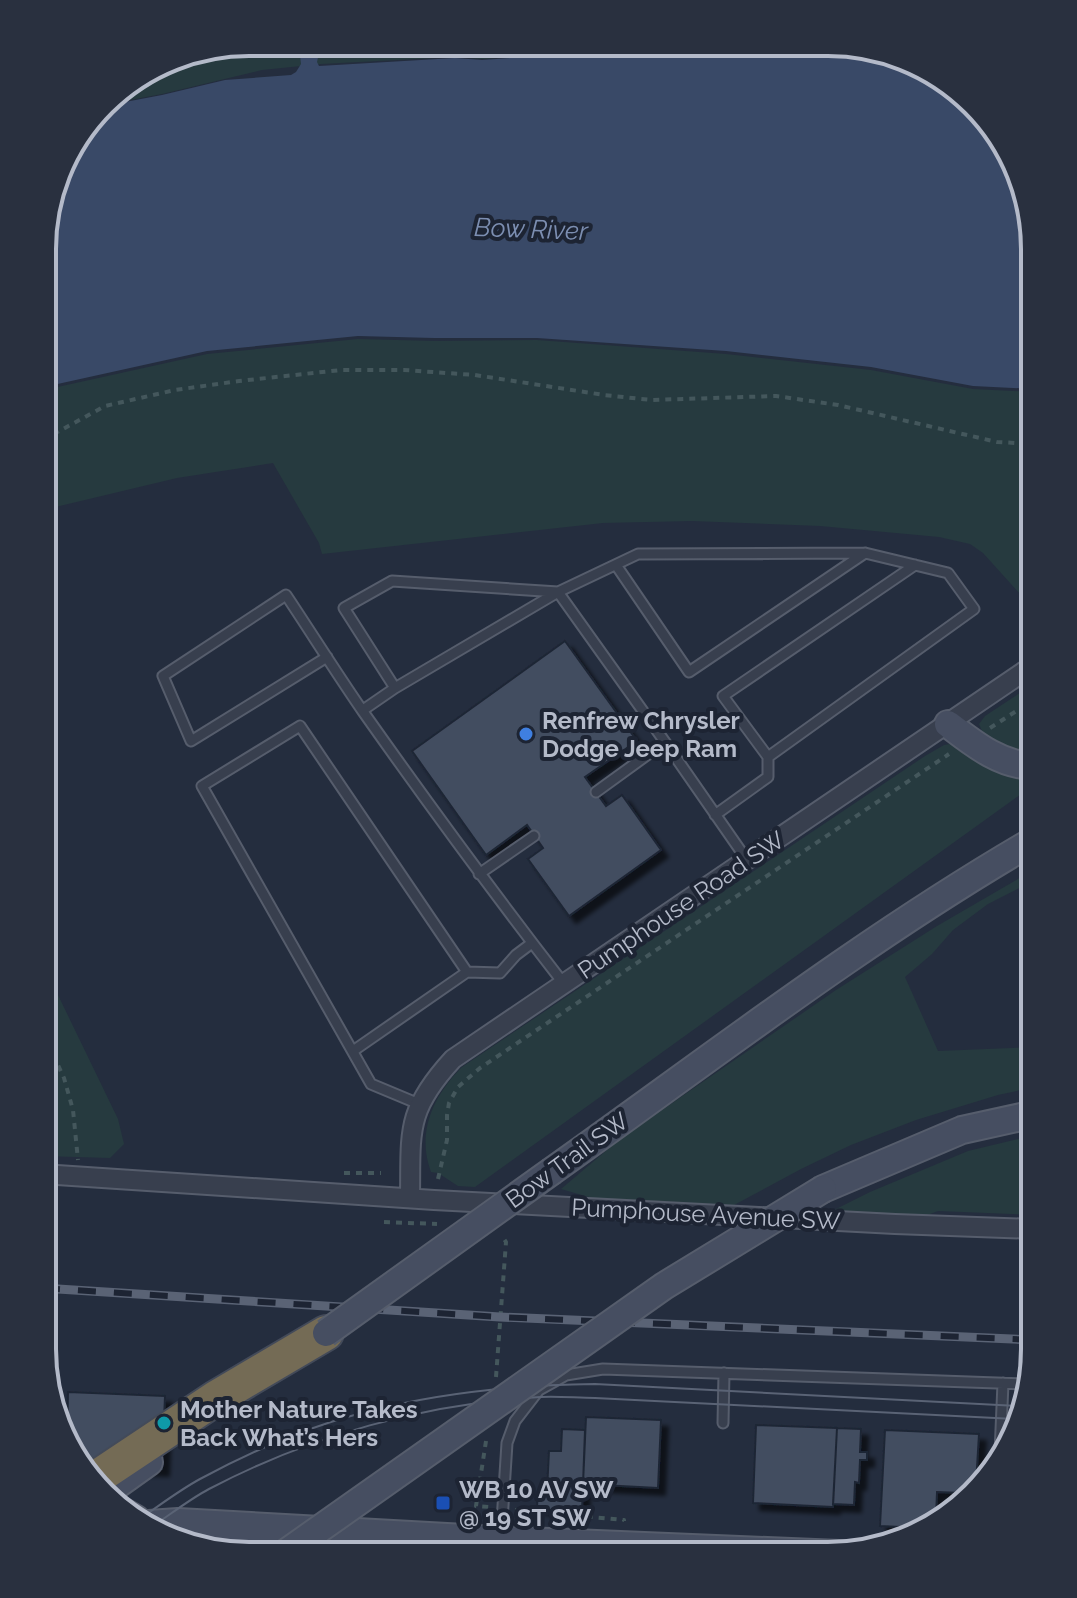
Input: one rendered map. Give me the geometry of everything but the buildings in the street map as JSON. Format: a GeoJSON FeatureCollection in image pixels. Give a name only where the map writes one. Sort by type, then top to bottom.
{"type":"FeatureCollection","features":[{"type":"Feature","properties":{"kind":"highway"},"geometry":{"type":"LineString","coordinates":[[103,1474],[216,1398],[326,1333]]}},
{"type":"Feature","properties":{"kind":"main road"},"geometry":{"type":"LineString","coordinates":[[948,724],[989,754],[1021,764]]}},
{"type":"Feature","properties":{"kind":"main road","name":"Bow Trail SW"},"geometry":{"type":"LineString","coordinates":[[115,1486],[817,980],[1021,848]]}},
{"type":"Feature","properties":{"kind":"main road"},"geometry":{"type":"LineString","coordinates":[[301,1542],[664,1286],[823,1189],[962,1130],[1021,1117]]}},
{"type":"Feature","properties":{"kind":"main road"},"geometry":{"type":"LineString","coordinates":[[173,1526],[275,1527],[522,1542]]}},
{"type":"Feature","properties":{"kind":"main road"},"geometry":{"type":"LineString","coordinates":[[239,1541],[275,1527]]}},
{"type":"Feature","properties":{"kind":"street","name":"Pumphouse Road SW"},"geometry":{"type":"LineString","coordinates":[[410,1198],[410,1137],[415,1113],[437,1076],[453,1059],[1021,674]]}},
{"type":"Feature","properties":{"kind":"street","name":"Pumphouse Avenue SW"},"geometry":{"type":"LineString","coordinates":[[56,1175],[410,1198],[1021,1228]]}},
{"type":"Feature","properties":{"kind":"lane"},"geometry":{"type":"LineString","coordinates":[[616,565],[689,672],[865,553]]}},
{"type":"Feature","properties":{"kind":"lane"},"geometry":{"type":"LineString","coordinates":[[363,710],[558,592],[638,554],[865,553],[948,573],[974,609],[768,757]]}},
{"type":"Feature","properties":{"kind":"lane"},"geometry":{"type":"LineString","coordinates":[[715,815],[768,777],[768,757],[723,696],[915,565]]}},
{"type":"Feature","properties":{"kind":"lane"},"geometry":{"type":"LineString","coordinates":[[395,688],[344,608],[392,581],[558,592]]}},
{"type":"Feature","properties":{"kind":"lane"},"geometry":{"type":"LineString","coordinates":[[558,592],[747,860]]}},
{"type":"Feature","properties":{"kind":"lane"},"geometry":{"type":"LineString","coordinates":[[327,657],[191,741],[163,676],[286,595],[479,874],[564,984]]}},
{"type":"Feature","properties":{"kind":"lane"},"geometry":{"type":"LineString","coordinates":[[419,1104],[371,1084],[202,786],[300,726],[467,972]]}},
{"type":"Feature","properties":{"kind":"lane"},"geometry":{"type":"LineString","coordinates":[[596,792],[665,742]]}},
{"type":"Feature","properties":{"kind":"lane"},"geometry":{"type":"LineString","coordinates":[[479,874],[534,836]]}},
{"type":"Feature","properties":{"kind":"lane"},"geometry":{"type":"LineString","coordinates":[[353,1051],[467,972],[500,973],[532,943]]}},
{"type":"Feature","properties":{"kind":"lane"},"geometry":{"type":"LineString","coordinates":[[501,1540],[507,1443],[515,1421],[539,1390],[566,1375],[603,1369],[1018,1384]]}},
{"type":"Feature","properties":{"kind":"lane"},"geometry":{"type":"LineString","coordinates":[[723,1423],[724,1373]]}},
{"type":"Feature","properties":{"kind":"lane"},"geometry":{"type":"LineString","coordinates":[[1001,1434],[1003,1383]]}},
{"type":"Feature","properties":{"kind":"path"},"geometry":{"type":"LineString","coordinates":[[56,433],[105,406],[175,390],[341,370],[404,370],[475,375],[651,400],[776,396],[838,405],[997,442],[1021,443]]}},
{"type":"Feature","properties":{"kind":"path"},"geometry":{"type":"LineString","coordinates":[[984,732],[1021,708]]}},
{"type":"Feature","properties":{"kind":"path"},"geometry":{"type":"LineString","coordinates":[[438,1179],[447,1140],[449,1103],[458,1087],[480,1068],[956,750]]}},
{"type":"Feature","properties":{"kind":"path"},"geometry":{"type":"LineString","coordinates":[[56,1061],[73,1110],[78,1156],[76,1177]]}},
{"type":"Feature","properties":{"kind":"path"},"geometry":{"type":"LineString","coordinates":[[495,1386],[506,1242],[499,1229]]}},
{"type":"Feature","properties":{"kind":"path"},"geometry":{"type":"LineString","coordinates":[[486,1438],[476,1506],[624,1520]]}},
{"type":"Feature","properties":{"kind":"green space"},"geometry":{"type":"Polygon","coordinates":[[[523,56],[321,64],[262,70],[126,101],[152,82],[175,71],[224,58],[523,56]]]}},
{"type":"Feature","properties":{"kind":"green space"},"geometry":{"type":"Polygon","coordinates":[[[358,339],[537,340],[726,354],[871,370],[973,389],[1021,391],[1021,595],[983,553],[970,544],[939,537],[820,526],[692,521],[603,523],[322,554],[319,543],[273,463],[177,478],[56,507],[56,387],[207,354],[358,339]]]}},
{"type":"Feature","properties":{"kind":"green space"},"geometry":{"type":"Polygon","coordinates":[[[1021,692],[1021,750],[1017,752],[986,741],[979,724],[985,716],[1021,692]]]}},
{"type":"Feature","properties":{"kind":"green space"},"geometry":{"type":"Polygon","coordinates":[[[950,744],[969,754],[1021,770],[1021,794],[475,1187],[458,1186],[431,1172],[426,1143],[430,1115],[443,1090],[462,1067],[944,745],[950,744]]]}},
{"type":"Feature","properties":{"kind":"green space"},"geometry":{"type":"Polygon","coordinates":[[[1021,877],[1021,887],[988,904],[953,930],[932,954],[905,977],[938,1051],[1021,1048],[1021,1090],[916,1120],[851,1145],[734,1205],[592,1198],[561,1189],[620,1139],[836,990],[1021,877]]]}},
{"type":"Feature","properties":{"kind":"green space"},"geometry":{"type":"Polygon","coordinates":[[[56,991],[118,1119],[124,1144],[110,1158],[56,1156],[56,991]]]}},
{"type":"Feature","properties":{"kind":"green space"},"geometry":{"type":"Polygon","coordinates":[[[1021,1138],[1021,1214],[938,1211],[922,1217],[828,1213],[870,1192],[968,1151],[1021,1138]]]}},
{"type":"Feature","properties":{"kind":"water","name":"Bow River"},"geometry":{"type":"Polygon","coordinates":[[[300,56],[318,56],[319,66],[536,56],[828,56],[878,63],[902,71],[945,96],[964,113],[995,152],[1006,175],[1017,211],[1021,249],[1021,388],[973,386],[871,367],[726,351],[537,338],[358,336],[207,351],[56,384],[58,224],[71,175],[82,152],[104,122],[124,102],[225,80],[291,75],[301,64],[300,56]]]}},
{"type":"Feature","properties":{"kind":"tram line"},"geometry":{"type":"LineString","coordinates":[[148,1513],[200,1479],[283,1440],[370,1411],[454,1394],[595,1384],[1012,1406]]}},
{"type":"Feature","properties":{"kind":"tram line"},"geometry":{"type":"LineString","coordinates":[[161,1520],[209,1489],[287,1453],[370,1425],[455,1406],[548,1397],[595,1398],[1008,1419]]}},
{"type":"Feature","properties":{"kind":"railway"},"geometry":{"type":"LineString","coordinates":[[56,1289],[500,1317],[1021,1339]]}},
{"type":"Feature","properties":{"kind":"place","name":"Renfrew Chrysler Dodge Jeep Ram"},"geometry":{"type":"Point","coordinates":[526,734]}},
{"type":"Feature","properties":{"kind":"place","name":"Mother Nature Takes Back What’s Hers"},"geometry":{"type":"Point","coordinates":[164,1423]}},
{"type":"Feature","properties":{"kind":"place","name":"WB 10 AV SW @ 19 ST SW"},"geometry":{"type":"Point","coordinates":[443,1503]}}]}
